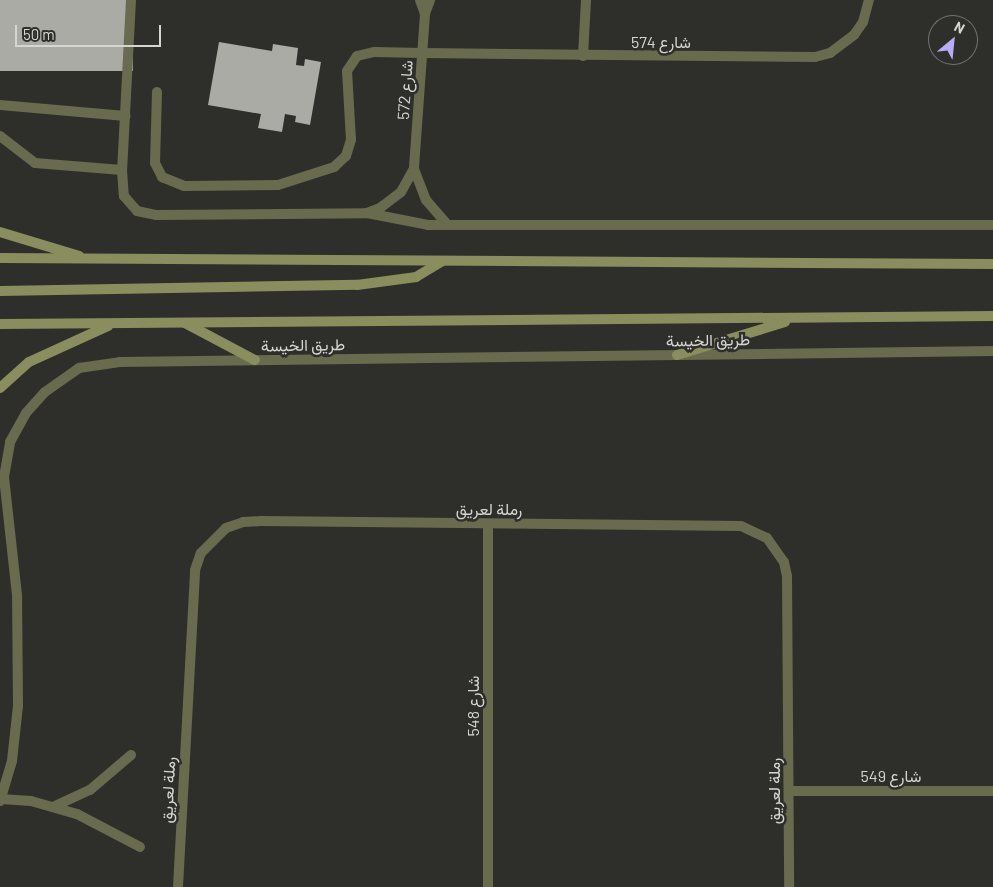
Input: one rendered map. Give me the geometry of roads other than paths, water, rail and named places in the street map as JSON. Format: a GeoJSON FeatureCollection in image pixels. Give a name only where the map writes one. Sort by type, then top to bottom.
{"type":"FeatureCollection","features":[{"type":"Feature","properties":{"kind":"main road"},"geometry":{"type":"LineString","coordinates":[[0,232],[85,259]]}},
{"type":"Feature","properties":{"kind":"main road"},"geometry":{"type":"LineString","coordinates":[[0,258],[993,264]]}},
{"type":"Feature","properties":{"kind":"main road"},"geometry":{"type":"LineString","coordinates":[[0,291],[356,285],[416,276],[444,260]]}},
{"type":"Feature","properties":{"kind":"main road","name":"طريق الخيسة"},"geometry":{"type":"LineString","coordinates":[[0,324],[993,316]]}},
{"type":"Feature","properties":{"kind":"main road"},"geometry":{"type":"LineString","coordinates":[[676,356],[795,319]]}},
{"type":"Feature","properties":{"kind":"main road"},"geometry":{"type":"LineString","coordinates":[[0,388],[28,362],[113,323]]}},
{"type":"Feature","properties":{"kind":"main road"},"geometry":{"type":"LineString","coordinates":[[185,323],[255,360]]}},
{"type":"Feature","properties":{"kind":"street"},"geometry":{"type":"LineString","coordinates":[[131,0],[122,170],[124,196],[136,212],[146,215],[367,213],[398,222],[448,225],[993,224]]}},
{"type":"Feature","properties":{"kind":"street","name":"شارع 572"},"geometry":{"type":"LineString","coordinates":[[420,0],[425,14]]}},
{"type":"Feature","properties":{"kind":"street","name":"شارع 572"},"geometry":{"type":"LineString","coordinates":[[430,0],[425,14],[414,169],[426,200],[448,225]]}},
{"type":"Feature","properties":{"kind":"street"},"geometry":{"type":"LineString","coordinates":[[583,56],[586,0]]}},
{"type":"Feature","properties":{"kind":"street","name":"شارع 574"},"geometry":{"type":"LineString","coordinates":[[157,92],[155,163],[162,177],[184,186],[278,185],[334,167],[346,156],[351,140],[347,71],[357,56],[365,52],[583,56],[815,57],[830,53],[854,35],[863,22],[869,0]]}},
{"type":"Feature","properties":{"kind":"street"},"geometry":{"type":"LineString","coordinates":[[0,105],[126,116]]}},
{"type":"Feature","properties":{"kind":"street"},"geometry":{"type":"LineString","coordinates":[[0,136],[35,163],[122,170]]}},
{"type":"Feature","properties":{"kind":"street","name":"شارع 572"},"geometry":{"type":"LineString","coordinates":[[367,213],[380,208],[401,192],[414,169]]}},
{"type":"Feature","properties":{"kind":"street","name":"طريق الخيسة"},"geometry":{"type":"LineString","coordinates":[[0,800],[12,762],[18,706],[17,595],[4,477],[10,442],[26,414],[45,392],[66,375],[96,363],[993,351]]}},
{"type":"Feature","properties":{"kind":"street","name":"رملة لعريق"},"geometry":{"type":"LineString","coordinates":[[178,887],[195,570],[201,553],[212,539],[226,528],[243,522],[741,526],[767,538],[784,562],[787,576],[789,887]]}},
{"type":"Feature","properties":{"kind":"street","name":"شارع 548"},"geometry":{"type":"LineString","coordinates":[[488,525],[488,887]]}},
{"type":"Feature","properties":{"kind":"street"},"geometry":{"type":"LineString","coordinates":[[54,806],[90,790],[132,755]]}},
{"type":"Feature","properties":{"kind":"street","name":"شارع 549"},"geometry":{"type":"LineString","coordinates":[[789,791],[993,791]]}},
{"type":"Feature","properties":{"kind":"street"},"geometry":{"type":"LineString","coordinates":[[0,800],[32,801],[54,806],[99,823],[140,847]]}}]}
